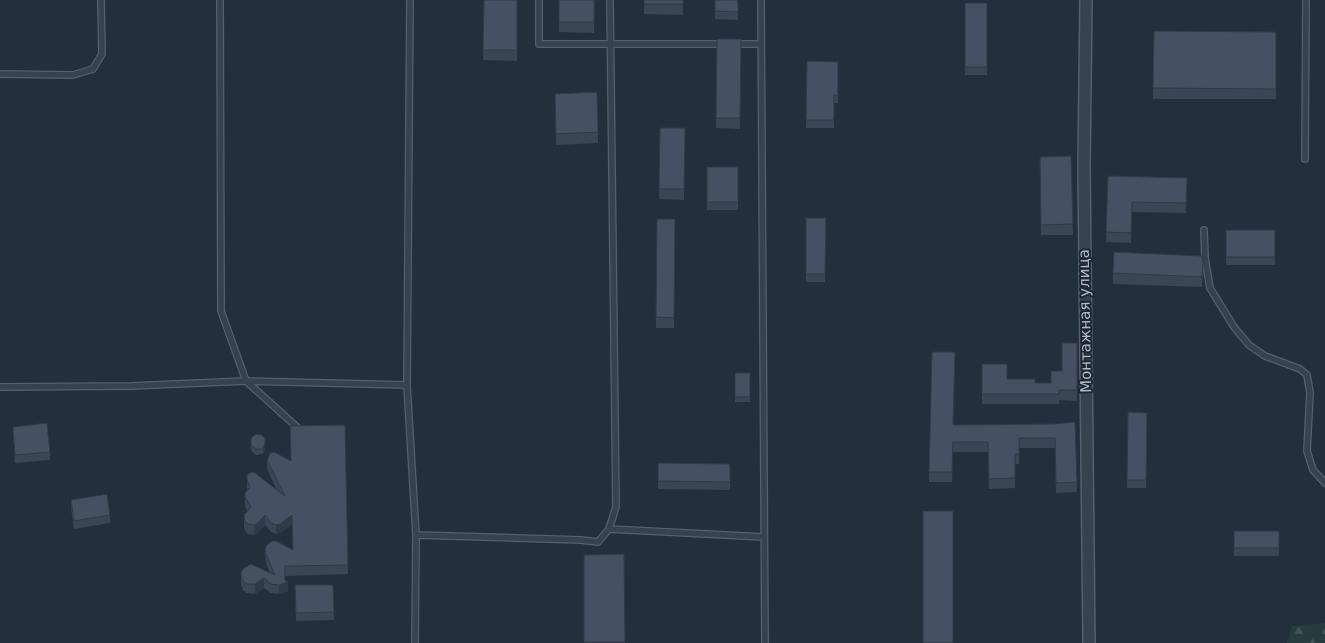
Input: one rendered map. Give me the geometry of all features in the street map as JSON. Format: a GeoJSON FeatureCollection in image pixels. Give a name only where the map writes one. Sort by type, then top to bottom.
{"type":"FeatureCollection","features":[{"type":"Feature","properties":{"kind":"street","name":"Монтажная улица"},"geometry":{"type":"LineString","coordinates":[[1086,0],[1084,166],[1089,643]]}},
{"type":"Feature","properties":{"kind":"lane"},"geometry":{"type":"LineString","coordinates":[[0,74],[73,76],[93,69],[102,54],[102,0]]}},
{"type":"Feature","properties":{"kind":"lane"},"geometry":{"type":"LineString","coordinates":[[220,0],[221,311],[246,381],[298,428]]}},
{"type":"Feature","properties":{"kind":"lane"},"geometry":{"type":"LineString","coordinates":[[410,0],[407,385],[416,535],[415,643]]}},
{"type":"Feature","properties":{"kind":"lane"},"geometry":{"type":"LineString","coordinates":[[539,0],[539,44],[761,44]]}},
{"type":"Feature","properties":{"kind":"lane"},"geometry":{"type":"LineString","coordinates":[[416,535],[598,542],[609,529],[616,507],[610,0]]}},
{"type":"Feature","properties":{"kind":"lane"},"geometry":{"type":"LineString","coordinates":[[761,0],[765,643]]}},
{"type":"Feature","properties":{"kind":"lane"},"geometry":{"type":"LineString","coordinates":[[1305,159],[1306,0]]}},
{"type":"Feature","properties":{"kind":"lane"},"geometry":{"type":"LineString","coordinates":[[1204,230],[1205,258],[1210,288],[1234,327],[1248,346],[1265,356],[1300,369],[1307,375],[1310,392],[1307,451],[1313,470],[1325,483]]}},
{"type":"Feature","properties":{"kind":"lane"},"geometry":{"type":"LineString","coordinates":[[0,387],[132,386],[246,381],[407,385]]}},
{"type":"Feature","properties":{"kind":"lane"},"geometry":{"type":"LineString","coordinates":[[609,529],[764,537]]}},
{"type":"Feature","properties":{"kind":"green space"},"geometry":{"type":"Polygon","coordinates":[[[1325,623],[1325,643],[1287,643],[1292,626],[1325,623]]]}},
{"type":"Feature","properties":{"kind":"building"},"geometry":{"type":"Polygon","coordinates":[[[484,0],[517,0],[517,50],[483,50],[484,0]]]}},
{"type":"Feature","properties":{"kind":"building"},"geometry":{"type":"Polygon","coordinates":[[[559,0],[594,0],[594,22],[559,22],[559,0]]]}},
{"type":"Feature","properties":{"kind":"building"},"geometry":{"type":"Polygon","coordinates":[[[644,0],[683,0],[683,4],[644,4],[644,0]]]}},
{"type":"Feature","properties":{"kind":"building"},"geometry":{"type":"Polygon","coordinates":[[[715,0],[738,0],[738,12],[715,11],[715,0]]]}},
{"type":"Feature","properties":{"kind":"building"},"geometry":{"type":"Polygon","coordinates":[[[965,3],[987,3],[987,67],[965,67],[965,3]]]}},
{"type":"Feature","properties":{"kind":"building"},"geometry":{"type":"Polygon","coordinates":[[[1154,31],[1276,32],[1276,89],[1153,88],[1154,31]]]}},
{"type":"Feature","properties":{"kind":"building"},"geometry":{"type":"Polygon","coordinates":[[[717,39],[741,39],[740,118],[716,118],[717,39]]]}},
{"type":"Feature","properties":{"kind":"building"},"geometry":{"type":"Polygon","coordinates":[[[807,61],[838,62],[838,95],[834,95],[834,120],[806,120],[807,61]]]}},
{"type":"Feature","properties":{"kind":"building"},"geometry":{"type":"Polygon","coordinates":[[[597,92],[598,132],[556,134],[555,94],[597,92]]]}},
{"type":"Feature","properties":{"kind":"building"},"geometry":{"type":"Polygon","coordinates":[[[660,128],[685,128],[684,189],[659,189],[660,128]]]}},
{"type":"Feature","properties":{"kind":"building"},"geometry":{"type":"Polygon","coordinates":[[[1071,156],[1073,224],[1041,225],[1040,157],[1071,156]]]}},
{"type":"Feature","properties":{"kind":"building"},"geometry":{"type":"Polygon","coordinates":[[[707,167],[738,167],[738,202],[707,202],[707,167]]]}},
{"type":"Feature","properties":{"kind":"building"},"geometry":{"type":"Polygon","coordinates":[[[1108,176],[1187,178],[1186,203],[1132,202],[1131,233],[1106,232],[1108,176]]]}},
{"type":"Feature","properties":{"kind":"building"},"geometry":{"type":"Polygon","coordinates":[[[806,218],[826,218],[825,274],[806,274],[806,218]]]}},
{"type":"Feature","properties":{"kind":"building"},"geometry":{"type":"Polygon","coordinates":[[[657,219],[675,219],[674,318],[656,317],[657,219]]]}},
{"type":"Feature","properties":{"kind":"building"},"geometry":{"type":"Polygon","coordinates":[[[1226,230],[1275,230],[1275,257],[1226,257],[1226,230]]]}},
{"type":"Feature","properties":{"kind":"building"},"geometry":{"type":"Polygon","coordinates":[[[1114,252],[1202,256],[1202,277],[1113,273],[1114,252]]]}},
{"type":"Feature","properties":{"kind":"building"},"geometry":{"type":"Polygon","coordinates":[[[1062,343],[1077,343],[1077,390],[1059,390],[1059,394],[982,394],[982,364],[1007,364],[1007,379],[1035,379],[1035,383],[1051,383],[1051,371],[1062,371],[1062,343]]]}},
{"type":"Feature","properties":{"kind":"building"},"geometry":{"type":"Polygon","coordinates":[[[932,352],[955,352],[953,425],[1075,422],[1077,482],[1056,483],[1055,438],[1019,438],[1019,454],[1015,454],[1015,478],[989,479],[988,442],[953,442],[952,472],[929,472],[932,352]]]}},
{"type":"Feature","properties":{"kind":"building"},"geometry":{"type":"Polygon","coordinates":[[[735,373],[750,373],[750,397],[735,397],[735,373]]]}},
{"type":"Feature","properties":{"kind":"building"},"geometry":{"type":"Polygon","coordinates":[[[1128,412],[1147,413],[1146,480],[1127,480],[1128,412]]]}},
{"type":"Feature","properties":{"kind":"building"},"geometry":{"type":"Polygon","coordinates":[[[47,423],[50,452],[15,455],[13,427],[47,423]]]}},
{"type":"Feature","properties":{"kind":"building"},"geometry":{"type":"Polygon","coordinates":[[[345,425],[348,565],[285,566],[285,580],[288,582],[279,585],[271,584],[264,578],[255,584],[247,584],[243,581],[241,572],[251,564],[275,575],[265,550],[272,541],[276,541],[293,550],[292,515],[276,525],[271,523],[265,515],[254,525],[248,524],[245,521],[245,514],[251,507],[245,497],[245,493],[250,487],[247,475],[251,472],[255,473],[285,496],[267,460],[270,453],[274,452],[291,461],[290,426],[345,425]]]}},
{"type":"Feature","properties":{"kind":"building"},"geometry":{"type":"Polygon","coordinates":[[[256,434],[262,435],[265,439],[263,449],[256,449],[251,445],[251,438],[256,434]]]}},
{"type":"Feature","properties":{"kind":"building"},"geometry":{"type":"Polygon","coordinates":[[[658,463],[730,464],[730,482],[658,481],[658,463]]]}},
{"type":"Feature","properties":{"kind":"building"},"geometry":{"type":"Polygon","coordinates":[[[107,494],[110,515],[74,521],[71,500],[107,494]]]}},
{"type":"Feature","properties":{"kind":"building"},"geometry":{"type":"Polygon","coordinates":[[[923,511],[953,511],[953,643],[923,643],[923,511]]]}},
{"type":"Feature","properties":{"kind":"building"},"geometry":{"type":"Polygon","coordinates":[[[1234,531],[1279,531],[1279,548],[1234,548],[1234,531]]]}},
{"type":"Feature","properties":{"kind":"building"},"geometry":{"type":"Polygon","coordinates":[[[624,554],[625,642],[584,642],[584,555],[624,554]]]}},
{"type":"Feature","properties":{"kind":"building"},"geometry":{"type":"Polygon","coordinates":[[[295,585],[333,585],[334,612],[296,613],[295,585]]]}}]}
